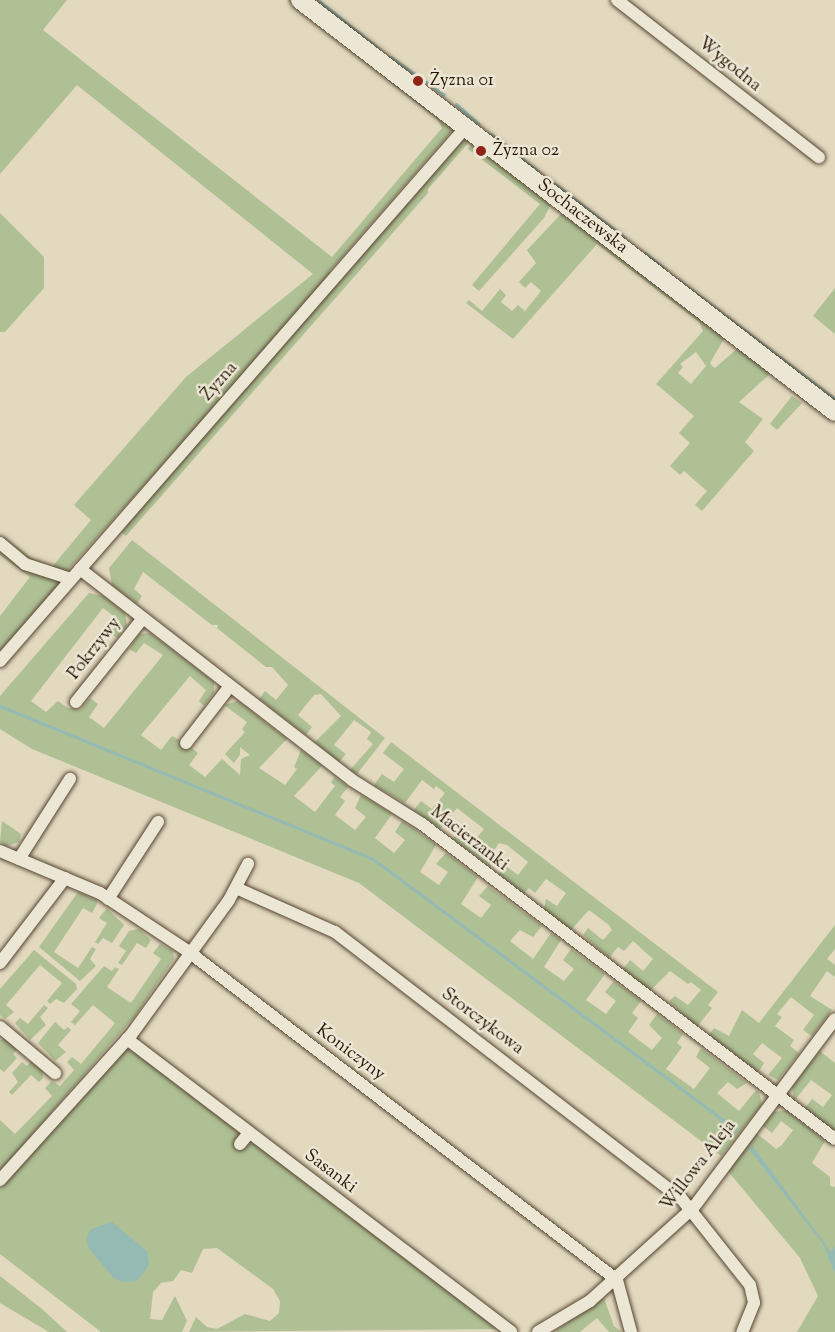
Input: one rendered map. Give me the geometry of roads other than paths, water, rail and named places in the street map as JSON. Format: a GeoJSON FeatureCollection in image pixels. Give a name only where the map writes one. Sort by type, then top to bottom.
{"type":"FeatureCollection","features":[{"type":"Feature","properties":{"kind":"street","name":"Sochaczewska"},"geometry":{"type":"LineString","coordinates":[[300,0],[835,412]]}},
{"type":"Feature","properties":{"kind":"street","name":"Wygodna"},"geometry":{"type":"LineString","coordinates":[[617,0],[819,157]]}},
{"type":"Feature","properties":{"kind":"street","name":"Żyzna"},"geometry":{"type":"LineString","coordinates":[[0,661],[466,127]]}},
{"type":"Feature","properties":{"kind":"street"},"geometry":{"type":"LineString","coordinates":[[0,543],[25,564],[71,579]]}},
{"type":"Feature","properties":{"kind":"street","name":"Macierzanki"},"geometry":{"type":"LineString","coordinates":[[80,569],[352,780],[422,824],[835,1140]]}},
{"type":"Feature","properties":{"kind":"street","name":"Pokrzywy"},"geometry":{"type":"LineString","coordinates":[[76,702],[143,618]]}},
{"type":"Feature","properties":{"kind":"street"},"geometry":{"type":"LineString","coordinates":[[186,743],[230,686]]}},
{"type":"Feature","properties":{"kind":"street"},"geometry":{"type":"LineString","coordinates":[[19,859],[70,779]]}},
{"type":"Feature","properties":{"kind":"street"},"geometry":{"type":"LineString","coordinates":[[108,899],[159,822]]}},
{"type":"Feature","properties":{"kind":"street","name":"Koniczyny"},"geometry":{"type":"LineString","coordinates":[[0,851],[108,899],[189,952],[617,1280]]}},
{"type":"Feature","properties":{"kind":"street"},"geometry":{"type":"LineString","coordinates":[[0,1180],[127,1040],[236,888],[248,864]]}},
{"type":"Feature","properties":{"kind":"street"},"geometry":{"type":"LineString","coordinates":[[0,963],[65,878]]}},
{"type":"Feature","properties":{"kind":"street","name":"Storczykowa"},"geometry":{"type":"LineString","coordinates":[[236,888],[335,932],[693,1208],[750,1285],[754,1303],[742,1332]]}},
{"type":"Feature","properties":{"kind":"street","name":"Willowa Aleja"},"geometry":{"type":"LineString","coordinates":[[538,1332],[590,1301],[617,1280],[693,1208],[835,1019]]}},
{"type":"Feature","properties":{"kind":"street"},"geometry":{"type":"LineString","coordinates":[[0,1027],[55,1073]]}},
{"type":"Feature","properties":{"kind":"street","name":"Sasanki"},"geometry":{"type":"LineString","coordinates":[[127,1040],[511,1332]]}},
{"type":"Feature","properties":{"kind":"street"},"geometry":{"type":"LineString","coordinates":[[240,1144],[249,1133]]}},
{"type":"Feature","properties":{"kind":"street"},"geometry":{"type":"LineString","coordinates":[[617,1280],[631,1332]]}},
{"type":"Feature","properties":{"kind":"water"},"geometry":{"type":"Polygon","coordinates":[[[752,1145],[831,1252],[835,1247],[835,1273],[823,1244],[749,1149],[752,1145]]]}},
{"type":"Feature","properties":{"kind":"water"},"geometry":{"type":"Polygon","coordinates":[[[112,1222],[147,1251],[149,1265],[137,1281],[121,1282],[113,1277],[89,1249],[86,1238],[91,1229],[112,1222]]]}},
{"type":"Feature","properties":{"kind":"waterway"},"geometry":{"type":"LineString","coordinates":[[318,0],[378,48]]}},
{"type":"Feature","properties":{"kind":"waterway"},"geometry":{"type":"LineString","coordinates":[[391,57],[444,95]]}},
{"type":"Feature","properties":{"kind":"waterway"},"geometry":{"type":"LineString","coordinates":[[456,104],[479,124]]}},
{"type":"Feature","properties":{"kind":"waterway"},"geometry":{"type":"LineString","coordinates":[[491,134],[539,172]]}},
{"type":"Feature","properties":{"kind":"waterway"},"geometry":{"type":"LineString","coordinates":[[555,184],[625,238]]}},
{"type":"Feature","properties":{"kind":"waterway"},"geometry":{"type":"LineString","coordinates":[[645,253],[666,270]]}},
{"type":"Feature","properties":{"kind":"waterway"},"geometry":{"type":"LineString","coordinates":[[677,279],[835,399]]}},
{"type":"Feature","properties":{"kind":"waterway"},"geometry":{"type":"LineString","coordinates":[[0,706],[373,859],[736,1130]]}},
{"type":"Feature","properties":{"kind":"place","name":"Żyzna 01"},"geometry":{"type":"Point","coordinates":[418,81]}},
{"type":"Feature","properties":{"kind":"place","name":"Żyzna 02"},"geometry":{"type":"Point","coordinates":[481,151]}}]}
